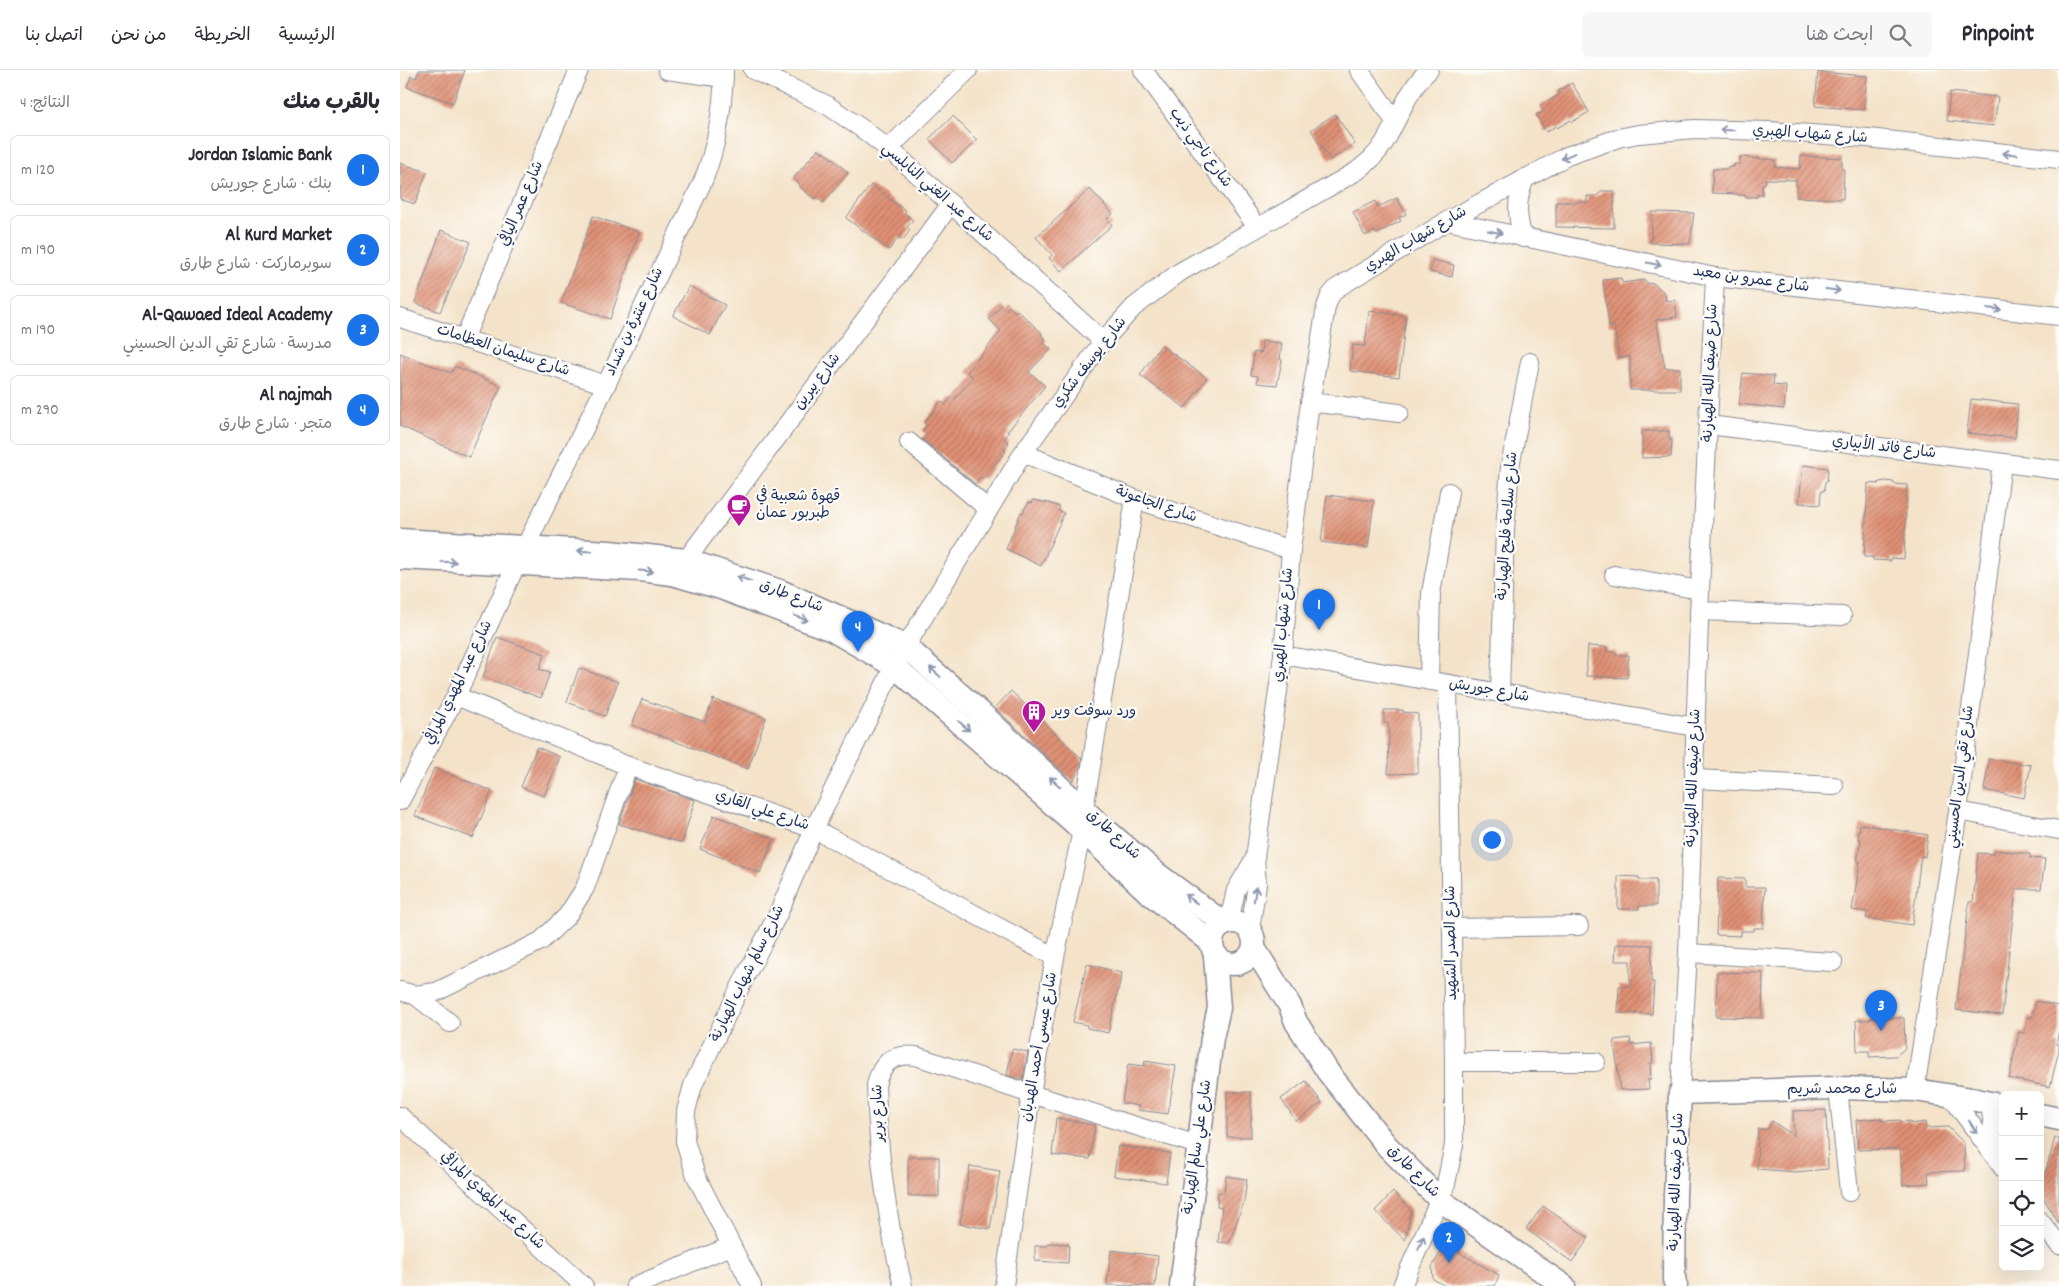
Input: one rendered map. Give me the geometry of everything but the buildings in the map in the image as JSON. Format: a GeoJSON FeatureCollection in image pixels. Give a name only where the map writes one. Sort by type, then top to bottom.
{"type":"FeatureCollection","features":[{"type":"Feature","properties":{"kind":"street","name":"شارع عمر اليافي"},"geometry":{"type":"LineString","coordinates":[[464,339],[579,70]]}},
{"type":"Feature","properties":{"kind":"street"},"geometry":{"type":"LineString","coordinates":[[667,70],[724,74]]}},
{"type":"Feature","properties":{"kind":"street","name":"شارع عبد الغني النابلسي"},"geometry":{"type":"LineString","coordinates":[[753,70],[827,105],[888,148],[1104,341]]}},
{"type":"Feature","properties":{"kind":"street"},"geometry":{"type":"LineString","coordinates":[[888,148],[968,70]]}},
{"type":"Feature","properties":{"kind":"street","name":"شارع ناجي ذيب"},"geometry":{"type":"LineString","coordinates":[[1143,70],[1257,227]]}},
{"type":"Feature","properties":{"kind":"street"},"geometry":{"type":"LineString","coordinates":[[1359,70],[1395,121]]}},
{"type":"Feature","properties":{"kind":"street","name":"شارع يوسف شكري"},"geometry":{"type":"LineString","coordinates":[[894,666],[1023,453],[1104,341],[1134,307],[1166,282],[1257,227],[1363,167],[1384,144],[1413,89],[1429,70]]}},
{"type":"Feature","properties":{"kind":"street","name":"شارع عنترة بن شداد"},"geometry":{"type":"LineString","coordinates":[[520,557],[606,385],[712,158],[718,131],[724,74]]}},
{"type":"Feature","properties":{"kind":"street","name":"شارع شهاب الهبري"},"geometry":{"type":"LineString","coordinates":[[1246,951],[1257,884],[1255,858],[1283,655],[1291,550],[1310,402],[1324,317],[1330,296],[1337,288],[1447,221],[1567,156],[1618,138],[1639,134],[1685,129],[1769,131],[1868,138],[2059,159]]}},
{"type":"Feature","properties":{"kind":"street"},"geometry":{"type":"LineString","coordinates":[[1523,238],[1517,214],[1517,199],[1525,178]]}},
{"type":"Feature","properties":{"kind":"street","name":"شارع بيرين"},"geometry":{"type":"LineString","coordinates":[[686,560],[951,204]]}},
{"type":"Feature","properties":{"kind":"street","name":"شارع عمرو بن معبد"},"geometry":{"type":"LineString","coordinates":[[1447,221],[1715,277],[2059,316]]}},
{"type":"Feature","properties":{"kind":"street","name":"شارع ضيف الله الهبارنة"},"geometry":{"type":"LineString","coordinates":[[1674,1284],[1675,1195],[1688,952],[1699,611],[1715,277]]}},
{"type":"Feature","properties":{"kind":"street","name":"شارع سليمان العظامات"},"geometry":{"type":"LineString","coordinates":[[400,318],[606,385]]}},
{"type":"Feature","properties":{"kind":"street","name":"شارع سلامة فليح الهبارنة"},"geometry":{"type":"LineString","coordinates":[[1500,693],[1505,529],[1516,434],[1530,362]]}},
{"type":"Feature","properties":{"kind":"street"},"geometry":{"type":"LineString","coordinates":[[1310,402],[1399,413]]}},
{"type":"Feature","properties":{"kind":"street","name":"شارع فائد الأبياري"},"geometry":{"type":"LineString","coordinates":[[1709,425],[2059,470]]}},
{"type":"Feature","properties":{"kind":"street"},"geometry":{"type":"LineString","coordinates":[[909,442],[988,509]]}},
{"type":"Feature","properties":{"kind":"street","name":"شارع الجاعونة"},"geometry":{"type":"LineString","coordinates":[[1023,453],[1135,499],[1291,550]]}},
{"type":"Feature","properties":{"kind":"street","name":"شارع تقي الدين الحسيني"},"geometry":{"type":"LineString","coordinates":[[1915,1090],[1958,811],[2002,463]]}},
{"type":"Feature","properties":{"kind":"street"},"geometry":{"type":"LineString","coordinates":[[1429,680],[1431,593],[1449,492]]}},
{"type":"Feature","properties":{"kind":"street","name":"شارع عيسى أحمد الهدبان"},"geometry":{"type":"LineString","coordinates":[[1004,1286],[1031,1094],[1055,957],[1082,831],[1135,499]]}},
{"type":"Feature","properties":{"kind":"street","name":"شارع طارق"},"geometry":{"type":"LineString","coordinates":[[400,540],[520,557],[640,570],[696,579],[832,630],[894,666],[1214,949]]}},
{"type":"Feature","properties":{"kind":"street","name":"شارع طارق"},"geometry":{"type":"LineString","coordinates":[[400,558],[520,557],[609,552],[686,560],[780,591],[905,646],[1156,874],[1227,923]]}},
{"type":"Feature","properties":{"kind":"street","name":"شارع عبد المهدي المرافي"},"geometry":{"type":"LineString","coordinates":[[400,801],[456,696],[520,557]]}},
{"type":"Feature","properties":{"kind":"street"},"geometry":{"type":"LineString","coordinates":[[1614,575],[1700,590]]}},
{"type":"Feature","properties":{"kind":"street"},"geometry":{"type":"LineString","coordinates":[[1699,611],[1842,616]]}},
{"type":"Feature","properties":{"kind":"street","name":"شارع جوريش"},"geometry":{"type":"LineString","coordinates":[[1283,655],[1696,727]]}},
{"type":"Feature","properties":{"kind":"street","name":"شارع سالم شهاب الهبارنة"},"geometry":{"type":"LineString","coordinates":[[752,1286],[696,1176],[686,1141],[686,1111],[693,1086],[745,977],[778,914],[814,829],[894,666]]}},
{"type":"Feature","properties":{"kind":"street","name":"شارع الصدر الشهيد"},"geometry":{"type":"LineString","coordinates":[[1402,1286],[1440,1200],[1448,1177],[1454,1146],[1448,684]]}},
{"type":"Feature","properties":{"kind":"street","name":"شارع علي القاري"},"geometry":{"type":"LineString","coordinates":[[456,696],[628,766],[814,829],[1055,957]]}},
{"type":"Feature","properties":{"kind":"street"},"geometry":{"type":"LineString","coordinates":[[408,993],[436,992],[540,941],[567,916],[585,888],[628,766]]}},
{"type":"Feature","properties":{"kind":"street"},"geometry":{"type":"LineString","coordinates":[[1695,779],[1834,786]]}},
{"type":"Feature","properties":{"kind":"street"},"geometry":{"type":"LineString","coordinates":[[1958,811],[2059,830]]}},
{"type":"Feature","properties":{"kind":"street","name":"شارع شهاب الهبري"},"geometry":{"type":"LineString","coordinates":[[1227,923],[1236,890],[1255,858]]}},
{"type":"Feature","properties":{"kind":"street"},"geometry":{"type":"LineString","coordinates":[[1237,922],[1244,925],[1246,951],[1226,964],[1214,949],[1216,931],[1227,923],[1237,922]]}},
{"type":"Feature","properties":{"kind":"street"},"geometry":{"type":"LineString","coordinates":[[1452,928],[1579,926]]}},
{"type":"Feature","properties":{"kind":"street","name":"شارع علي سالم الهبارنة"},"geometry":{"type":"LineString","coordinates":[[1181,1286],[1212,1038],[1219,1008],[1214,949]]}},
{"type":"Feature","properties":{"kind":"street","name":"شارع طارق"},"geometry":{"type":"LineString","coordinates":[[1246,951],[1269,996],[1296,1022],[1328,1072],[1387,1146],[1440,1200],[1564,1286]]}},
{"type":"Feature","properties":{"kind":"street","name":"شارع علي سالم الهبارنة"},"geometry":{"type":"LineString","coordinates":[[1219,1008],[1227,998],[1246,951]]}},
{"type":"Feature","properties":{"kind":"street"},"geometry":{"type":"LineString","coordinates":[[1688,952],[1833,962]]}},
{"type":"Feature","properties":{"kind":"street"},"geometry":{"type":"LineString","coordinates":[[408,993],[450,1024]]}},
{"type":"Feature","properties":{"kind":"street","name":"شارع برير"},"geometry":{"type":"LineString","coordinates":[[903,1286],[892,1236],[879,1138],[876,1086],[879,1073],[886,1063],[897,1056],[916,1056],[1031,1094],[1198,1145]]}},
{"type":"Feature","properties":{"kind":"street"},"geometry":{"type":"LineString","coordinates":[[1454,1062],[1596,1062]]}},
{"type":"Feature","properties":{"kind":"street"},"geometry":{"type":"LineString","coordinates":[[1838,1088],[1850,1192]]}},
{"type":"Feature","properties":{"kind":"street","name":"شارع محمد شريم"},"geometry":{"type":"LineString","coordinates":[[1680,1093],[1838,1088],[1915,1090],[1996,1105]]}},
{"type":"Feature","properties":{"kind":"street"},"geometry":{"type":"LineString","coordinates":[[1950,1095],[1999,1162]]}},
{"type":"Feature","properties":{"kind":"street"},"geometry":{"type":"LineString","coordinates":[[1996,1105],[1999,1148]]}},
{"type":"Feature","properties":{"kind":"street","name":"شارع عبد المهدي المرافي"},"geometry":{"type":"LineString","coordinates":[[400,1116],[584,1286]]}},
{"type":"Feature","properties":{"kind":"street"},"geometry":{"type":"LineString","coordinates":[[2044,1116],[2059,1120]]}},
{"type":"Feature","properties":{"kind":"street"},"geometry":{"type":"LineString","coordinates":[[2044,1226],[2059,1245]]}},
{"type":"Feature","properties":{"kind":"street"},"geometry":{"type":"LineString","coordinates":[[635,1286],[731,1246]]}},
{"type":"Feature","properties":{"kind":"place","name":"قهوة شعبية في طبربور عمان"},"geometry":{"type":"Point","coordinates":[739,527]}},
{"type":"Feature","properties":{"kind":"place","name":"Jordan Islamic Bank"},"geometry":{"type":"Point","coordinates":[1319,630]}},
{"type":"Feature","properties":{"kind":"place","name":"Al najmah"},"geometry":{"type":"Point","coordinates":[858,652]}},
{"type":"Feature","properties":{"kind":"place","name":"ورد سوفت وير"},"geometry":{"type":"Point","coordinates":[1034,733]}},
{"type":"Feature","properties":{"kind":"place","name":"Al-Qawaed Ideal Academy"},"geometry":{"type":"Point","coordinates":[1881,1031]}},
{"type":"Feature","properties":{"kind":"place","name":"Al Kurd Market"},"geometry":{"type":"Point","coordinates":[1449,1263]}}]}
